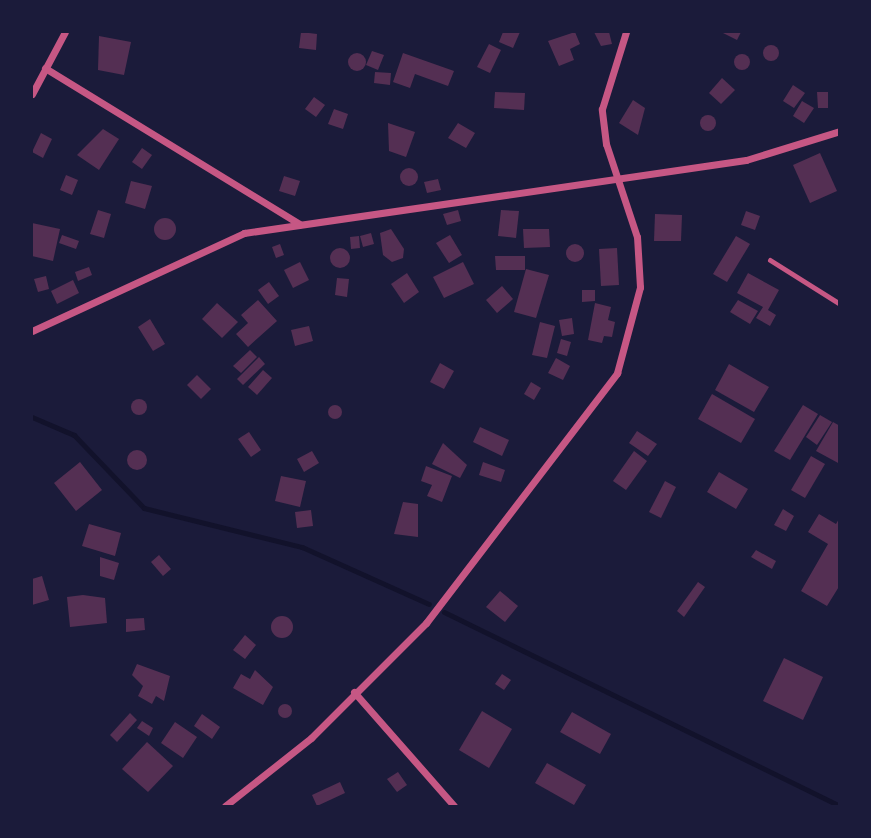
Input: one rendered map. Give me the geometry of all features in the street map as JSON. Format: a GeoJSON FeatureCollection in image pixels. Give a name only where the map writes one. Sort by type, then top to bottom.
{"type":"FeatureCollection","features":[{"type":"Feature","properties":{"kind":"street"},"geometry":{"type":"LineString","coordinates":[[32,94],[65,32]]}},
{"type":"Feature","properties":{"kind":"street"},"geometry":{"type":"LineString","coordinates":[[225,807],[311,738],[354,692],[426,623],[617,373],[640,287],[637,237],[621,178],[606,144],[602,109],[625,32]]}},
{"type":"Feature","properties":{"kind":"street"},"geometry":{"type":"LineString","coordinates":[[45,68],[300,224]]}},
{"type":"Feature","properties":{"kind":"street"},"geometry":{"type":"LineString","coordinates":[[32,331],[222,240],[300,224],[746,160],[839,131]]}},
{"type":"Feature","properties":{"kind":"street"},"geometry":{"type":"LineString","coordinates":[[354,692],[454,807]]}},
{"type":"Feature","properties":{"kind":"lane"},"geometry":{"type":"LineString","coordinates":[[770,260],[839,304]]}},
{"type":"Feature","properties":{"kind":"building"},"geometry":{"type":"Polygon","coordinates":[[[301,32],[317,34],[316,50],[299,48],[301,32]]]}},
{"type":"Feature","properties":{"kind":"building"},"geometry":{"type":"Polygon","coordinates":[[[503,32],[520,32],[513,48],[499,42],[503,32]]]}},
{"type":"Feature","properties":{"kind":"building"},"geometry":{"type":"Polygon","coordinates":[[[575,32],[580,44],[570,49],[574,60],[559,66],[548,41],[575,32]]]}},
{"type":"Feature","properties":{"kind":"building"},"geometry":{"type":"Polygon","coordinates":[[[594,32],[609,32],[612,44],[601,46],[594,32]]]}},
{"type":"Feature","properties":{"kind":"building"},"geometry":{"type":"Polygon","coordinates":[[[721,32],[741,32],[737,40],[721,32]]]}},
{"type":"Feature","properties":{"kind":"building"},"geometry":{"type":"Polygon","coordinates":[[[99,36],[131,42],[124,75],[98,70],[99,36]]]}},
{"type":"Feature","properties":{"kind":"building"},"geometry":{"type":"Polygon","coordinates":[[[489,44],[501,50],[490,73],[477,67],[489,44]]]}},
{"type":"Feature","properties":{"kind":"building"},"geometry":{"type":"Polygon","coordinates":[[[768,45],[774,45],[779,53],[777,59],[768,61],[763,56],[763,50],[768,45]]]}},
{"type":"Feature","properties":{"kind":"building"},"geometry":{"type":"Polygon","coordinates":[[[372,51],[384,55],[378,70],[366,65],[372,51]]]}},
{"type":"Feature","properties":{"kind":"building"},"geometry":{"type":"Polygon","coordinates":[[[357,53],[363,56],[366,62],[363,68],[357,71],[351,68],[348,62],[351,56],[357,53]]]}},
{"type":"Feature","properties":{"kind":"building"},"geometry":{"type":"Polygon","coordinates":[[[403,53],[454,71],[448,86],[415,74],[410,88],[393,82],[403,53]]]}},
{"type":"Feature","properties":{"kind":"building"},"geometry":{"type":"Polygon","coordinates":[[[742,54],[748,56],[748,68],[742,70],[736,68],[734,62],[736,56],[742,54]]]}},
{"type":"Feature","properties":{"kind":"building"},"geometry":{"type":"Polygon","coordinates":[[[375,72],[391,73],[390,85],[374,83],[375,72]]]}},
{"type":"Feature","properties":{"kind":"building"},"geometry":{"type":"Polygon","coordinates":[[[722,78],[735,90],[721,104],[709,93],[722,78]]]}},
{"type":"Feature","properties":{"kind":"building"},"geometry":{"type":"Polygon","coordinates":[[[793,85],[805,93],[794,108],[783,101],[793,85]]]}},
{"type":"Feature","properties":{"kind":"building"},"geometry":{"type":"Polygon","coordinates":[[[495,92],[525,93],[524,110],[494,108],[495,92]]]}},
{"type":"Feature","properties":{"kind":"building"},"geometry":{"type":"Polygon","coordinates":[[[817,92],[828,92],[828,108],[818,108],[817,92]]]}},
{"type":"Feature","properties":{"kind":"building"},"geometry":{"type":"Polygon","coordinates":[[[314,97],[325,105],[316,117],[305,109],[314,97]]]}},
{"type":"Feature","properties":{"kind":"building"},"geometry":{"type":"Polygon","coordinates":[[[633,100],[645,108],[638,135],[619,123],[633,100]]]}},
{"type":"Feature","properties":{"kind":"building"},"geometry":{"type":"Polygon","coordinates":[[[802,101],[814,108],[804,123],[793,116],[802,101]]]}},
{"type":"Feature","properties":{"kind":"building"},"geometry":{"type":"Polygon","coordinates":[[[334,109],[348,114],[343,129],[328,124],[334,109]]]}},
{"type":"Feature","properties":{"kind":"building"},"geometry":{"type":"Polygon","coordinates":[[[708,115],[714,117],[714,129],[708,131],[702,129],[700,123],[702,117],[708,115]]]}},
{"type":"Feature","properties":{"kind":"building"},"geometry":{"type":"Polygon","coordinates":[[[388,123],[415,132],[406,157],[389,151],[388,123]]]}},
{"type":"Feature","properties":{"kind":"building"},"geometry":{"type":"Polygon","coordinates":[[[458,123],[475,133],[466,148],[448,138],[458,123]]]}},
{"type":"Feature","properties":{"kind":"building"},"geometry":{"type":"Polygon","coordinates":[[[103,129],[119,139],[99,170],[77,155],[103,129]]]}},
{"type":"Feature","properties":{"kind":"building"},"geometry":{"type":"Polygon","coordinates":[[[41,133],[52,139],[43,158],[32,152],[41,133]]]}},
{"type":"Feature","properties":{"kind":"building"},"geometry":{"type":"Polygon","coordinates":[[[142,148],[152,155],[142,169],[132,162],[142,148]]]}},
{"type":"Feature","properties":{"kind":"building"},"geometry":{"type":"Polygon","coordinates":[[[820,153],[837,191],[810,203],[793,165],[820,153]]]}},
{"type":"Feature","properties":{"kind":"building"},"geometry":{"type":"Polygon","coordinates":[[[405,168],[413,168],[418,177],[416,184],[405,186],[400,181],[400,173],[405,168]]]}},
{"type":"Feature","properties":{"kind":"building"},"geometry":{"type":"Polygon","coordinates":[[[66,175],[78,180],[72,195],[60,190],[66,175]]]}},
{"type":"Feature","properties":{"kind":"building"},"geometry":{"type":"Polygon","coordinates":[[[284,176],[300,181],[295,196],[279,191],[284,176]]]}},
{"type":"Feature","properties":{"kind":"building"},"geometry":{"type":"Polygon","coordinates":[[[438,179],[441,190],[427,193],[424,182],[438,179]]]}},
{"type":"Feature","properties":{"kind":"building"},"geometry":{"type":"Polygon","coordinates":[[[131,181],[152,186],[145,209],[125,203],[131,181]]]}},
{"type":"Feature","properties":{"kind":"building"},"geometry":{"type":"Polygon","coordinates":[[[98,210],[111,214],[104,238],[90,234],[98,210]]]}},
{"type":"Feature","properties":{"kind":"building"},"geometry":{"type":"Polygon","coordinates":[[[458,210],[461,221],[447,225],[443,214],[458,210]]]}},
{"type":"Feature","properties":{"kind":"building"},"geometry":{"type":"Polygon","coordinates":[[[501,210],[519,211],[516,238],[498,236],[501,210]]]}},
{"type":"Feature","properties":{"kind":"building"},"geometry":{"type":"Polygon","coordinates":[[[746,211],[760,216],[755,230],[741,225],[746,211]]]}},
{"type":"Feature","properties":{"kind":"building"},"geometry":{"type":"Polygon","coordinates":[[[655,214],[682,215],[681,241],[654,241],[655,214]]]}},
{"type":"Feature","properties":{"kind":"building"},"geometry":{"type":"Polygon","coordinates":[[[165,218],[173,221],[176,229],[173,237],[165,240],[157,237],[154,229],[157,221],[165,218]]]}},
{"type":"Feature","properties":{"kind":"building"},"geometry":{"type":"Polygon","coordinates":[[[32,223],[60,229],[53,261],[32,256],[32,223]]]}},
{"type":"Feature","properties":{"kind":"building"},"geometry":{"type":"Polygon","coordinates":[[[391,229],[404,249],[403,258],[392,262],[383,255],[380,233],[391,229]]]}},
{"type":"Feature","properties":{"kind":"building"},"geometry":{"type":"Polygon","coordinates":[[[523,229],[549,229],[550,247],[524,248],[523,229]]]}},
{"type":"Feature","properties":{"kind":"building"},"geometry":{"type":"Polygon","coordinates":[[[371,233],[374,244],[363,247],[360,236],[371,233]]]}},
{"type":"Feature","properties":{"kind":"building"},"geometry":{"type":"Polygon","coordinates":[[[62,235],[79,241],[76,249],[59,243],[62,235]]]}},
{"type":"Feature","properties":{"kind":"building"},"geometry":{"type":"Polygon","coordinates":[[[450,235],[462,255],[449,263],[436,243],[450,235]]]}},
{"type":"Feature","properties":{"kind":"building"},"geometry":{"type":"Polygon","coordinates":[[[359,236],[360,248],[351,249],[350,237],[359,236]]]}},
{"type":"Feature","properties":{"kind":"building"},"geometry":{"type":"Polygon","coordinates":[[[736,236],[750,244],[727,282],[713,274],[736,236]]]}},
{"type":"Feature","properties":{"kind":"building"},"geometry":{"type":"Polygon","coordinates":[[[280,244],[284,255],[276,258],[272,247],[280,244]]]}},
{"type":"Feature","properties":{"kind":"building"},"geometry":{"type":"Polygon","coordinates":[[[575,244],[581,247],[584,253],[581,259],[575,262],[569,259],[566,253],[569,247],[575,244]]]}},
{"type":"Feature","properties":{"kind":"building"},"geometry":{"type":"Polygon","coordinates":[[[340,248],[347,251],[350,258],[347,265],[340,268],[333,265],[330,258],[333,251],[340,248]]]}},
{"type":"Feature","properties":{"kind":"building"},"geometry":{"type":"Polygon","coordinates":[[[617,248],[619,285],[601,286],[599,249],[617,248]]]}},
{"type":"Feature","properties":{"kind":"building"},"geometry":{"type":"Polygon","coordinates":[[[495,256],[525,256],[525,270],[496,270],[495,256]]]}},
{"type":"Feature","properties":{"kind":"building"},"geometry":{"type":"Polygon","coordinates":[[[300,262],[309,280],[293,288],[284,270],[300,262]]]}},
{"type":"Feature","properties":{"kind":"building"},"geometry":{"type":"Polygon","coordinates":[[[463,262],[474,284],[444,298],[433,277],[463,262]]]}},
{"type":"Feature","properties":{"kind":"building"},"geometry":{"type":"Polygon","coordinates":[[[89,267],[92,275],[78,281],[75,272],[89,267]]]}},
{"type":"Feature","properties":{"kind":"building"},"geometry":{"type":"Polygon","coordinates":[[[526,269],[549,275],[536,318],[514,312],[526,269]]]}},
{"type":"Feature","properties":{"kind":"building"},"geometry":{"type":"Polygon","coordinates":[[[407,273],[419,292],[404,303],[391,284],[407,273]]]}},
{"type":"Feature","properties":{"kind":"building"},"geometry":{"type":"Polygon","coordinates":[[[748,273],[779,290],[768,310],[776,315],[770,326],[756,318],[763,307],[737,293],[748,273]]]}},
{"type":"Feature","properties":{"kind":"building"},"geometry":{"type":"Polygon","coordinates":[[[46,276],[49,289],[38,292],[34,279],[46,276]]]}},
{"type":"Feature","properties":{"kind":"building"},"geometry":{"type":"Polygon","coordinates":[[[337,278],[349,279],[347,297],[335,295],[337,278]]]}},
{"type":"Feature","properties":{"kind":"building"},"geometry":{"type":"Polygon","coordinates":[[[73,280],[79,293],[57,304],[51,291],[73,280]]]}},
{"type":"Feature","properties":{"kind":"building"},"geometry":{"type":"Polygon","coordinates":[[[269,282],[279,296],[268,304],[258,290],[269,282]]]}},
{"type":"Feature","properties":{"kind":"building"},"geometry":{"type":"Polygon","coordinates":[[[502,286],[513,299],[497,313],[486,300],[502,286]]]}},
{"type":"Feature","properties":{"kind":"building"},"geometry":{"type":"Polygon","coordinates":[[[582,290],[595,290],[595,301],[582,302],[582,290]]]}},
{"type":"Feature","properties":{"kind":"building"},"geometry":{"type":"Polygon","coordinates":[[[258,300],[277,321],[248,347],[236,334],[248,323],[241,315],[258,300]]]}},
{"type":"Feature","properties":{"kind":"building"},"geometry":{"type":"Polygon","coordinates":[[[738,300],[758,311],[750,324],[730,312],[738,300]]]}},
{"type":"Feature","properties":{"kind":"building"},"geometry":{"type":"Polygon","coordinates":[[[217,303],[238,322],[222,338],[202,319],[217,303]]]}},
{"type":"Feature","properties":{"kind":"building"},"geometry":{"type":"Polygon","coordinates":[[[595,303],[611,307],[608,320],[615,322],[612,337],[604,336],[602,343],[588,340],[595,303]]]}},
{"type":"Feature","properties":{"kind":"building"},"geometry":{"type":"Polygon","coordinates":[[[572,318],[574,334],[562,336],[559,320],[572,318]]]}},
{"type":"Feature","properties":{"kind":"building"},"geometry":{"type":"Polygon","coordinates":[[[150,319],[165,344],[153,351],[138,327],[150,319]]]}},
{"type":"Feature","properties":{"kind":"building"},"geometry":{"type":"Polygon","coordinates":[[[540,322],[555,326],[547,358],[532,355],[540,322]]]}},
{"type":"Feature","properties":{"kind":"building"},"geometry":{"type":"Polygon","coordinates":[[[309,326],[313,341],[295,346],[291,330],[309,326]]]}},
{"type":"Feature","properties":{"kind":"building"},"geometry":{"type":"Polygon","coordinates":[[[561,339],[571,342],[567,356],[557,353],[561,339]]]}},
{"type":"Feature","properties":{"kind":"building"},"geometry":{"type":"Polygon","coordinates":[[[250,350],[257,357],[241,373],[233,366],[250,350]]]}},
{"type":"Feature","properties":{"kind":"building"},"geometry":{"type":"Polygon","coordinates":[[[259,357],[265,364],[243,385],[237,379],[259,357]]]}},
{"type":"Feature","properties":{"kind":"building"},"geometry":{"type":"Polygon","coordinates":[[[556,358],[570,366],[563,380],[548,373],[556,358]]]}},
{"type":"Feature","properties":{"kind":"building"},"geometry":{"type":"Polygon","coordinates":[[[440,363],[454,371],[444,389],[430,382],[440,363]]]}},
{"type":"Feature","properties":{"kind":"building"},"geometry":{"type":"Polygon","coordinates":[[[729,364],[769,387],[754,412],[715,390],[729,364]]]}},
{"type":"Feature","properties":{"kind":"building"},"geometry":{"type":"Polygon","coordinates":[[[263,370],[272,378],[257,395],[248,387],[263,370]]]}},
{"type":"Feature","properties":{"kind":"building"},"geometry":{"type":"Polygon","coordinates":[[[197,375],[211,389],[201,399],[187,385],[197,375]]]}},
{"type":"Feature","properties":{"kind":"building"},"geometry":{"type":"Polygon","coordinates":[[[531,382],[541,388],[534,400],[524,394],[531,382]]]}},
{"type":"Feature","properties":{"kind":"building"},"geometry":{"type":"Polygon","coordinates":[[[712,394],[755,419],[741,443],[698,419],[712,394]]]}},
{"type":"Feature","properties":{"kind":"building"},"geometry":{"type":"Polygon","coordinates":[[[136,399],[142,399],[147,407],[145,413],[136,415],[131,410],[131,404],[136,399]]]}},
{"type":"Feature","properties":{"kind":"building"},"geometry":{"type":"Polygon","coordinates":[[[332,405],[338,405],[342,412],[338,419],[332,419],[328,415],[328,409],[332,405]]]}},
{"type":"Feature","properties":{"kind":"building"},"geometry":{"type":"Polygon","coordinates":[[[803,405],[818,414],[790,460],[774,451],[803,405]]]}},
{"type":"Feature","properties":{"kind":"building"},"geometry":{"type":"Polygon","coordinates":[[[820,415],[832,422],[817,445],[806,437],[820,415]]]}},
{"type":"Feature","properties":{"kind":"building"},"geometry":{"type":"Polygon","coordinates":[[[833,422],[840,426],[840,464],[816,451],[833,422]]]}},
{"type":"Feature","properties":{"kind":"building"},"geometry":{"type":"Polygon","coordinates":[[[480,427],[509,440],[502,456],[473,442],[480,427]]]}},
{"type":"Feature","properties":{"kind":"building"},"geometry":{"type":"Polygon","coordinates":[[[637,431],[657,444],[648,456],[629,443],[637,431]]]}},
{"type":"Feature","properties":{"kind":"building"},"geometry":{"type":"Polygon","coordinates":[[[249,432],[261,450],[251,457],[238,439],[249,432]]]}},
{"type":"Feature","properties":{"kind":"building"},"geometry":{"type":"Polygon","coordinates":[[[443,443],[467,465],[460,478],[432,464],[443,443]]]}},
{"type":"Feature","properties":{"kind":"building"},"geometry":{"type":"Polygon","coordinates":[[[137,450],[144,453],[147,460],[144,467],[137,470],[130,467],[127,460],[130,453],[137,450]]]}},
{"type":"Feature","properties":{"kind":"building"},"geometry":{"type":"Polygon","coordinates":[[[312,451],[319,463],[304,472],[297,459],[312,451]]]}},
{"type":"Feature","properties":{"kind":"building"},"geometry":{"type":"Polygon","coordinates":[[[634,451],[647,461],[626,490],[613,481],[634,451]]]}},
{"type":"Feature","properties":{"kind":"building"},"geometry":{"type":"Polygon","coordinates":[[[811,456],[825,464],[805,498],[791,490],[811,456]]]}},
{"type":"Feature","properties":{"kind":"building"},"geometry":{"type":"Polygon","coordinates":[[[80,462],[102,490],[76,511],[54,483],[80,462]]]}},
{"type":"Feature","properties":{"kind":"building"},"geometry":{"type":"Polygon","coordinates":[[[483,462],[505,470],[501,482],[479,475],[483,462]]]}},
{"type":"Feature","properties":{"kind":"building"},"geometry":{"type":"Polygon","coordinates":[[[426,466],[452,476],[442,502],[427,496],[432,485],[421,481],[426,466]]]}},
{"type":"Feature","properties":{"kind":"building"},"geometry":{"type":"Polygon","coordinates":[[[719,472],[748,489],[736,509],[707,492],[719,472]]]}},
{"type":"Feature","properties":{"kind":"building"},"geometry":{"type":"Polygon","coordinates":[[[281,476],[306,481],[300,507],[275,501],[281,476]]]}},
{"type":"Feature","properties":{"kind":"building"},"geometry":{"type":"Polygon","coordinates":[[[665,481],[676,487],[661,518],[649,512],[665,481]]]}},
{"type":"Feature","properties":{"kind":"building"},"geometry":{"type":"Polygon","coordinates":[[[403,502],[418,504],[418,537],[394,534],[403,502]]]}},
{"type":"Feature","properties":{"kind":"building"},"geometry":{"type":"Polygon","coordinates":[[[783,509],[794,516],[786,531],[774,525],[783,509]]]}},
{"type":"Feature","properties":{"kind":"building"},"geometry":{"type":"Polygon","coordinates":[[[311,510],[313,526],[297,528],[295,512],[311,510]]]}},
{"type":"Feature","properties":{"kind":"building"},"geometry":{"type":"Polygon","coordinates":[[[819,514],[836,524],[840,517],[840,585],[827,606],[801,591],[828,544],[808,532],[819,514]]]}},
{"type":"Feature","properties":{"kind":"building"},"geometry":{"type":"Polygon","coordinates":[[[89,524],[121,533],[115,556],[82,546],[89,524]]]}},
{"type":"Feature","properties":{"kind":"building"},"geometry":{"type":"Polygon","coordinates":[[[756,550],[776,561],[772,569],[751,557],[756,550]]]}},
{"type":"Feature","properties":{"kind":"building"},"geometry":{"type":"Polygon","coordinates":[[[159,555],[171,569],[163,576],[151,562],[159,555]]]}},
{"type":"Feature","properties":{"kind":"building"},"geometry":{"type":"Polygon","coordinates":[[[100,557],[119,563],[114,580],[100,576],[100,557]]]}},
{"type":"Feature","properties":{"kind":"building"},"geometry":{"type":"Polygon","coordinates":[[[42,576],[49,600],[32,605],[32,579],[42,576]]]}},
{"type":"Feature","properties":{"kind":"building"},"geometry":{"type":"Polygon","coordinates":[[[698,582],[705,587],[684,617],[677,611],[698,582]]]}},
{"type":"Feature","properties":{"kind":"building"},"geometry":{"type":"Polygon","coordinates":[[[500,591],[518,606],[505,622],[486,607],[500,591]]]}},
{"type":"Feature","properties":{"kind":"building"},"geometry":{"type":"Polygon","coordinates":[[[83,595],[105,598],[107,623],[70,627],[67,597],[83,595]]]}},
{"type":"Feature","properties":{"kind":"building"},"geometry":{"type":"Polygon","coordinates":[[[282,616],[290,619],[293,627],[290,635],[282,638],[274,635],[271,627],[274,619],[282,616]]]}},
{"type":"Feature","properties":{"kind":"building"},"geometry":{"type":"Polygon","coordinates":[[[144,618],[145,630],[126,632],[126,619],[144,618]]]}},
{"type":"Feature","properties":{"kind":"building"},"geometry":{"type":"Polygon","coordinates":[[[245,635],[256,645],[245,659],[233,650],[245,635]]]}},
{"type":"Feature","properties":{"kind":"building"},"geometry":{"type":"Polygon","coordinates":[[[784,658],[823,677],[803,720],[763,701],[784,658]]]}},
{"type":"Feature","properties":{"kind":"building"},"geometry":{"type":"Polygon","coordinates":[[[137,664],[170,676],[164,701],[156,696],[152,704],[138,696],[143,686],[132,675],[137,664]]]}},
{"type":"Feature","properties":{"kind":"building"},"geometry":{"type":"Polygon","coordinates":[[[255,670],[273,687],[263,705],[233,688],[241,674],[250,679],[255,670]]]}},
{"type":"Feature","properties":{"kind":"building"},"geometry":{"type":"Polygon","coordinates":[[[502,674],[511,680],[504,690],[495,684],[502,674]]]}},
{"type":"Feature","properties":{"kind":"building"},"geometry":{"type":"Polygon","coordinates":[[[282,704],[288,704],[292,711],[288,718],[282,718],[278,714],[278,708],[282,704]]]}},
{"type":"Feature","properties":{"kind":"building"},"geometry":{"type":"Polygon","coordinates":[[[482,711],[512,729],[489,768],[459,750],[482,711]]]}},
{"type":"Feature","properties":{"kind":"building"},"geometry":{"type":"Polygon","coordinates":[[[572,712],[611,734],[600,754],[560,732],[572,712]]]}},
{"type":"Feature","properties":{"kind":"building"},"geometry":{"type":"Polygon","coordinates":[[[130,713],[137,720],[117,742],[110,735],[130,713]]]}},
{"type":"Feature","properties":{"kind":"building"},"geometry":{"type":"Polygon","coordinates":[[[202,714],[220,727],[212,739],[194,726],[202,714]]]}},
{"type":"Feature","properties":{"kind":"building"},"geometry":{"type":"Polygon","coordinates":[[[142,721],[153,728],[149,736],[137,728],[142,721]]]}},
{"type":"Feature","properties":{"kind":"building"},"geometry":{"type":"Polygon","coordinates":[[[175,722],[197,737],[183,758],[161,743],[175,722]]]}},
{"type":"Feature","properties":{"kind":"building"},"geometry":{"type":"Polygon","coordinates":[[[147,742],[173,766],[148,792],[122,769],[147,742]]]}},
{"type":"Feature","properties":{"kind":"building"},"geometry":{"type":"Polygon","coordinates":[[[547,763],[586,785],[574,805],[535,783],[547,763]]]}},
{"type":"Feature","properties":{"kind":"building"},"geometry":{"type":"Polygon","coordinates":[[[398,772],[407,785],[397,792],[387,779],[398,772]]]}},
{"type":"Feature","properties":{"kind":"building"},"geometry":{"type":"Polygon","coordinates":[[[340,782],[345,793],[317,806],[312,795],[340,782]]]}},
{"type":"Feature","properties":{"kind":"waterway"},"geometry":{"type":"LineString","coordinates":[[32,417],[74,435],[144,508],[302,547],[429,604]]}},
{"type":"Feature","properties":{"kind":"waterway"},"geometry":{"type":"LineString","coordinates":[[444,612],[840,806]]}}]}
